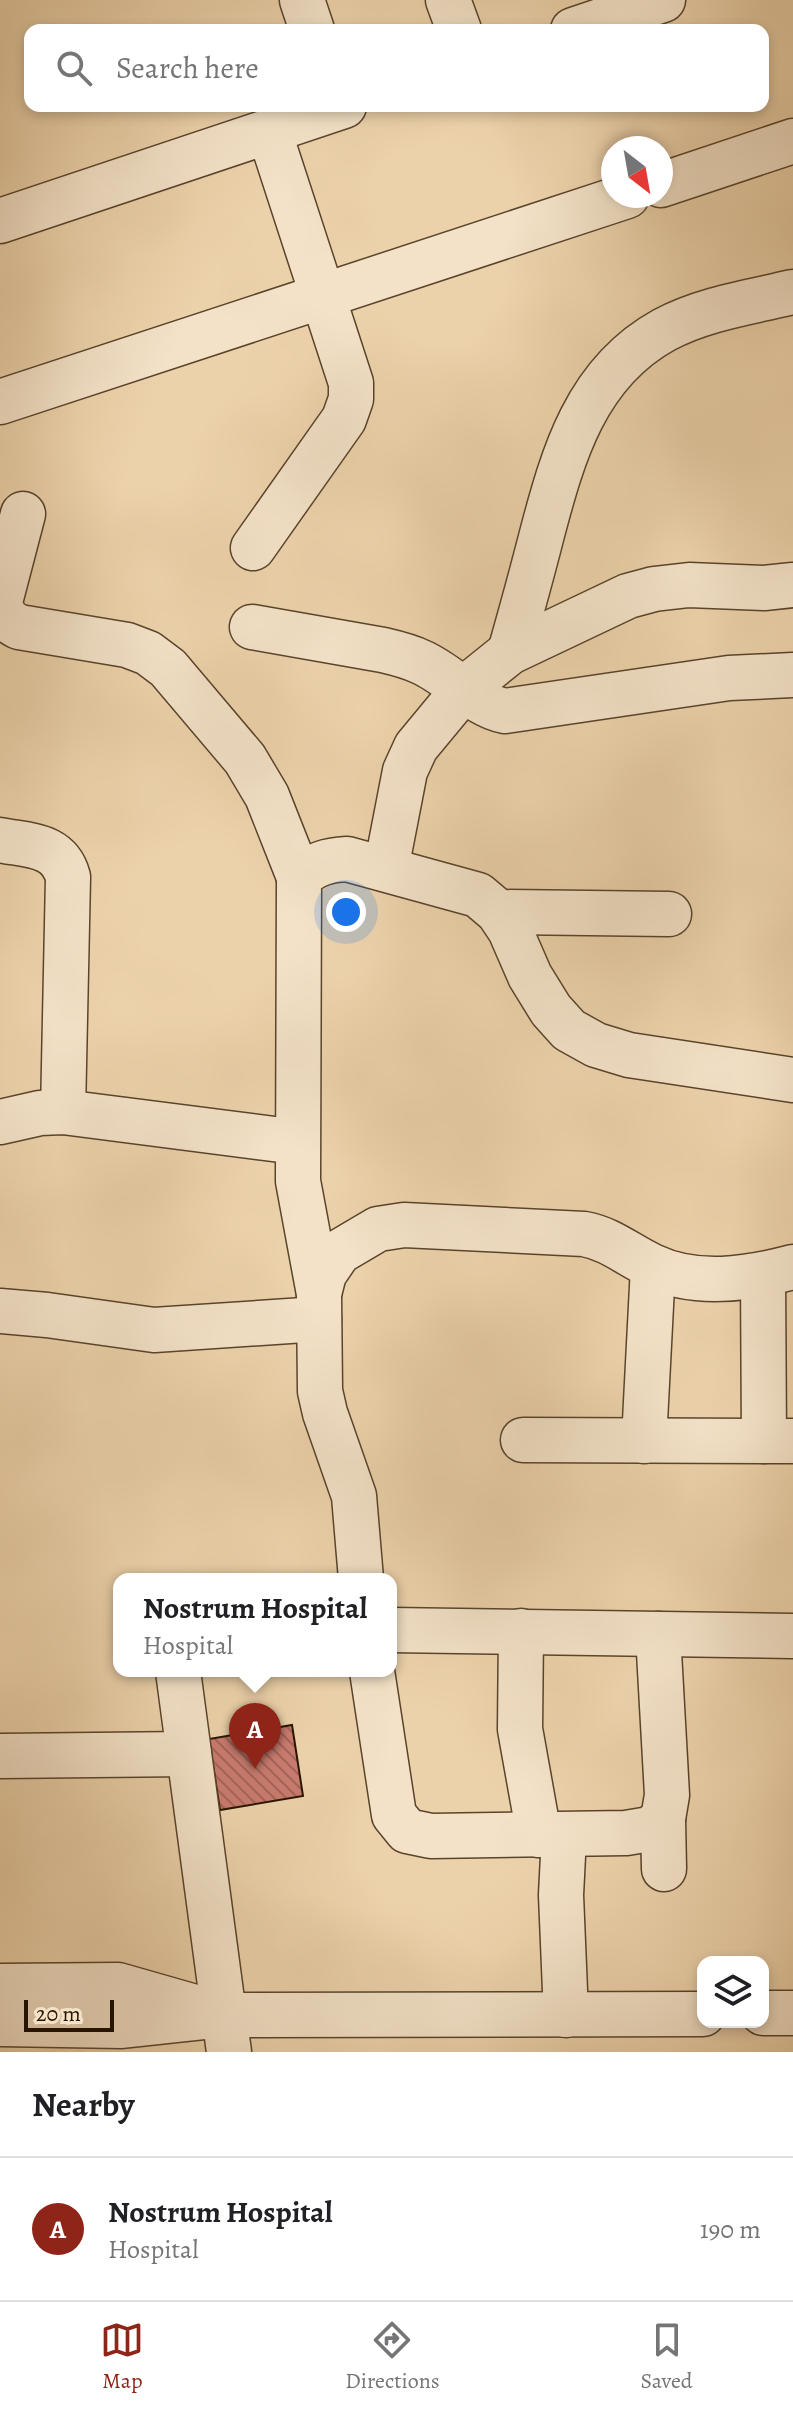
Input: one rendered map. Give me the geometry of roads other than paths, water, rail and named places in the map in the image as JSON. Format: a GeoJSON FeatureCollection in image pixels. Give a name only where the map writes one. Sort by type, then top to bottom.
{"type":"FeatureCollection","features":[{"type":"Feature","properties":{"kind":"street"},"geometry":{"type":"LineString","coordinates":[[302,0],[310,24]]}},
{"type":"Feature","properties":{"kind":"street"},"geometry":{"type":"LineString","coordinates":[[448,0],[457,24]]}},
{"type":"Feature","properties":{"kind":"street"},"geometry":{"type":"LineString","coordinates":[[591,24],[663,0]]}},
{"type":"Feature","properties":{"kind":"street"},"geometry":{"type":"LineString","coordinates":[[0,221],[324,112]]}},
{"type":"Feature","properties":{"kind":"street"},"geometry":{"type":"LineString","coordinates":[[253,548],[344,419],[351,399],[351,383],[269,131]]}},
{"type":"Feature","properties":{"kind":"street"},"geometry":{"type":"LineString","coordinates":[[673,181],[793,141]]}},
{"type":"Feature","properties":{"kind":"street"},"geometry":{"type":"LineString","coordinates":[[0,402],[601,205]]}},
{"type":"Feature","properties":{"kind":"street"},"geometry":{"type":"LineString","coordinates":[[510,652],[559,470],[579,420],[603,382],[662,332],[690,318],[793,292]]}},
{"type":"Feature","properties":{"kind":"street"},"geometry":{"type":"LineString","coordinates":[[23,514],[0,602],[2,615],[19,627],[127,645],[148,653],[168,668],[245,759],[267,796],[299,877],[297,1142],[302,1212],[319,1306]]}},
{"type":"Feature","properties":{"kind":"street"},"geometry":{"type":"LineString","coordinates":[[386,869],[405,771],[416,747],[464,689],[510,652],[628,596],[654,589],[689,585],[764,588],[793,585]]}},
{"type":"Feature","properties":{"kind":"street"},"geometry":{"type":"LineString","coordinates":[[252,627],[383,650],[422,662],[489,708],[505,711],[729,678],[793,675]]}},
{"type":"Feature","properties":{"kind":"street"},"geometry":{"type":"LineString","coordinates":[[0,840],[56,854],[65,864],[68,877],[63,1112]]}},
{"type":"Feature","properties":{"kind":"street"},"geometry":{"type":"LineString","coordinates":[[299,877],[327,860],[347,859],[478,895],[498,912],[551,1010],[569,1030],[596,1045],[629,1055],[793,1080]]}},
{"type":"Feature","properties":{"kind":"street"},"geometry":{"type":"LineString","coordinates":[[498,912],[669,914]]}},
{"type":"Feature","properties":{"kind":"street"},"geometry":{"type":"LineString","coordinates":[[0,1122],[40,1113],[63,1112],[297,1142]]}},
{"type":"Feature","properties":{"kind":"street"},"geometry":{"type":"LineString","coordinates":[[360,1573],[354,1496],[333,1440],[320,1391],[319,1306],[324,1274],[339,1252],[378,1229],[404,1225],[584,1234],[602,1238],[653,1267],[718,1280],[778,1271],[778,1441],[523,1440]]}},
{"type":"Feature","properties":{"kind":"street"},"geometry":{"type":"LineString","coordinates":[[644,1441],[653,1267]]}},
{"type":"Feature","properties":{"kind":"street"},"geometry":{"type":"LineString","coordinates":[[0,1311],[154,1330],[319,1306]]}},
{"type":"Feature","properties":{"kind":"street"},"geometry":{"type":"LineString","coordinates":[[397,1630],[793,1636]]}},
{"type":"Feature","properties":{"kind":"street"},"geometry":{"type":"LineString","coordinates":[[521,1631],[520,1729],[552,1835],[561,1895],[566,2015]]}},
{"type":"Feature","properties":{"kind":"street"},"geometry":{"type":"LineString","coordinates":[[658,1634],[667,1795],[663,1819],[664,1869]]}},
{"type":"Feature","properties":{"kind":"street"},"geometry":{"type":"LineString","coordinates":[[179,1677],[226,2034]]}},
{"type":"Feature","properties":{"kind":"street"},"geometry":{"type":"LineString","coordinates":[[373,1677],[394,1815],[407,1831],[431,1836],[626,1833],[650,1829],[663,1819]]}},
{"type":"Feature","properties":{"kind":"street"},"geometry":{"type":"LineString","coordinates":[[0,1756],[189,1754]]}},
{"type":"Feature","properties":{"kind":"street"},"geometry":{"type":"LineString","coordinates":[[0,1986],[118,1985],[226,2034]]}},
{"type":"Feature","properties":{"kind":"street"},"geometry":{"type":"LineString","coordinates":[[769,2013],[793,2013]]}},
{"type":"Feature","properties":{"kind":"street"},"geometry":{"type":"LineString","coordinates":[[0,2024],[122,2026],[226,2034],[435,2033],[566,2015],[697,2014]]}},
{"type":"Feature","properties":{"kind":"place","name":"Nostrum Hospital"},"geometry":{"type":"Point","coordinates":[255,1769]}}]}
